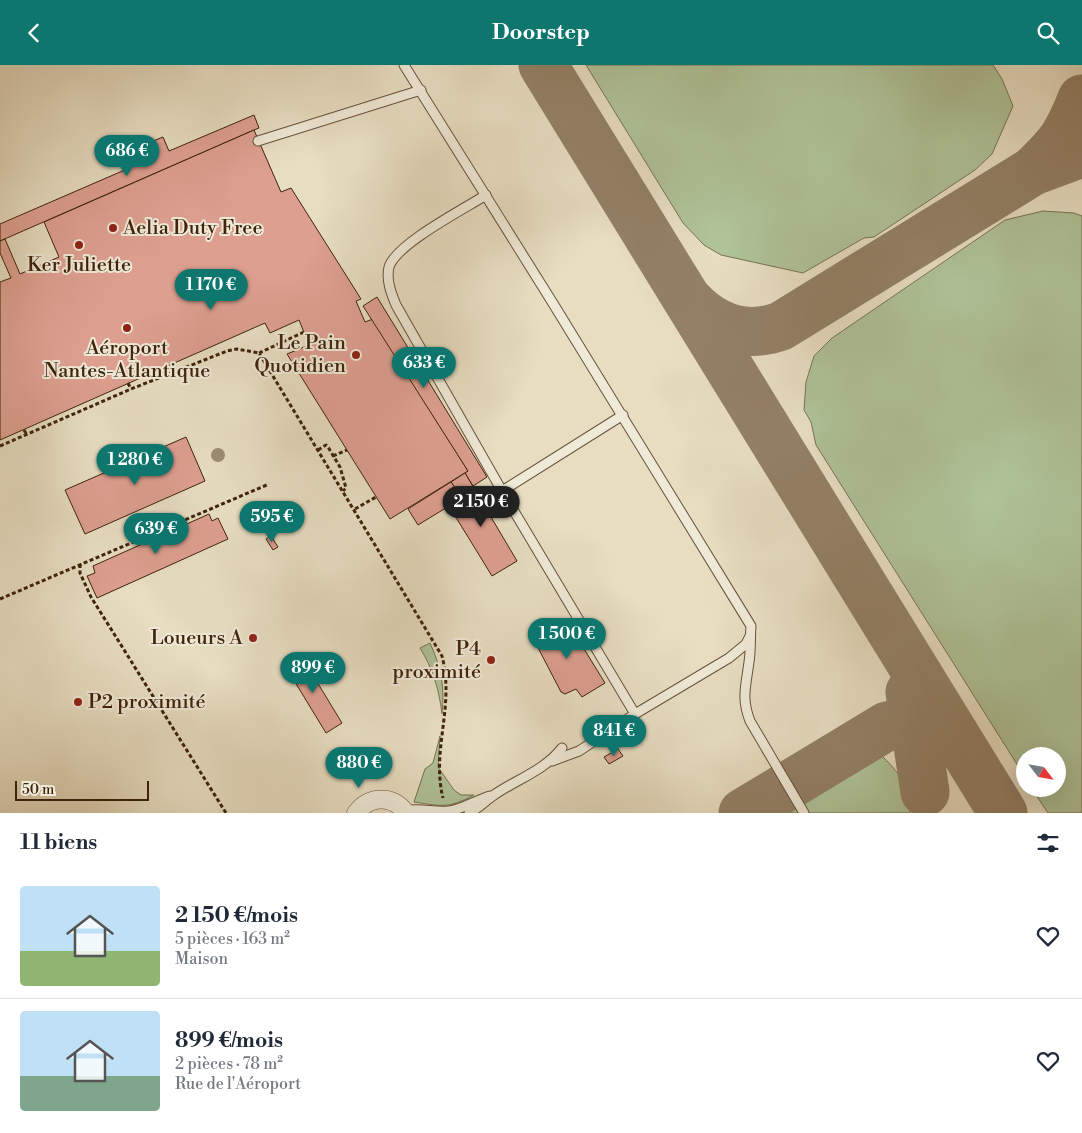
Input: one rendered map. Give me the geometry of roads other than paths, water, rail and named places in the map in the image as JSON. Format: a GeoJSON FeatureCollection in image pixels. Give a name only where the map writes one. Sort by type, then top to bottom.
{"type":"FeatureCollection","features":[{"type":"Feature","properties":{"kind":"street"},"geometry":{"type":"LineString","coordinates":[[356,813],[370,801],[381,799],[392,801],[406,812]]}},
{"type":"Feature","properties":{"kind":"lane"},"geometry":{"type":"LineString","coordinates":[[404,65],[421,89],[623,415],[751,626],[749,661],[743,694],[745,709],[750,721],[804,813]]}},
{"type":"Feature","properties":{"kind":"lane"},"geometry":{"type":"LineString","coordinates":[[258,141],[421,89]]}},
{"type":"Feature","properties":{"kind":"lane"},"geometry":{"type":"LineString","coordinates":[[486,195],[411,242],[397,253],[389,267],[389,288],[396,305],[502,491],[634,714]]}},
{"type":"Feature","properties":{"kind":"lane"},"geometry":{"type":"LineString","coordinates":[[502,491],[623,415]]}},
{"type":"Feature","properties":{"kind":"lane"},"geometry":{"type":"LineString","coordinates":[[469,813],[493,795],[552,761],[579,751],[634,714],[729,658],[746,644],[750,635]]}},
{"type":"Feature","properties":{"kind":"lane"},"geometry":{"type":"LineString","coordinates":[[552,761],[562,749]]}},
{"type":"Feature","properties":{"kind":"lane"},"geometry":{"type":"LineString","coordinates":[[406,812],[415,809],[446,812],[460,809],[475,801],[493,795]]}},
{"type":"Feature","properties":{"kind":"place","name":"Aelia Duty Free"},"geometry":{"type":"Point","coordinates":[113,228]}},
{"type":"Feature","properties":{"kind":"place","name":"Ker Juliette"},"geometry":{"type":"Point","coordinates":[79,245]}},
{"type":"Feature","properties":{"kind":"place","name":"Aéroport Nantes-Atlantique"},"geometry":{"type":"Point","coordinates":[127,328]}},
{"type":"Feature","properties":{"kind":"place","name":"Le Pain Quotidien"},"geometry":{"type":"Point","coordinates":[356,355]}},
{"type":"Feature","properties":{"kind":"place","name":"Loueurs A"},"geometry":{"type":"Point","coordinates":[253,638]}},
{"type":"Feature","properties":{"kind":"place","name":"P4 proximité"},"geometry":{"type":"Point","coordinates":[491,660]}},
{"type":"Feature","properties":{"kind":"place","name":"P2 proximité"},"geometry":{"type":"Point","coordinates":[78,702]}}]}
